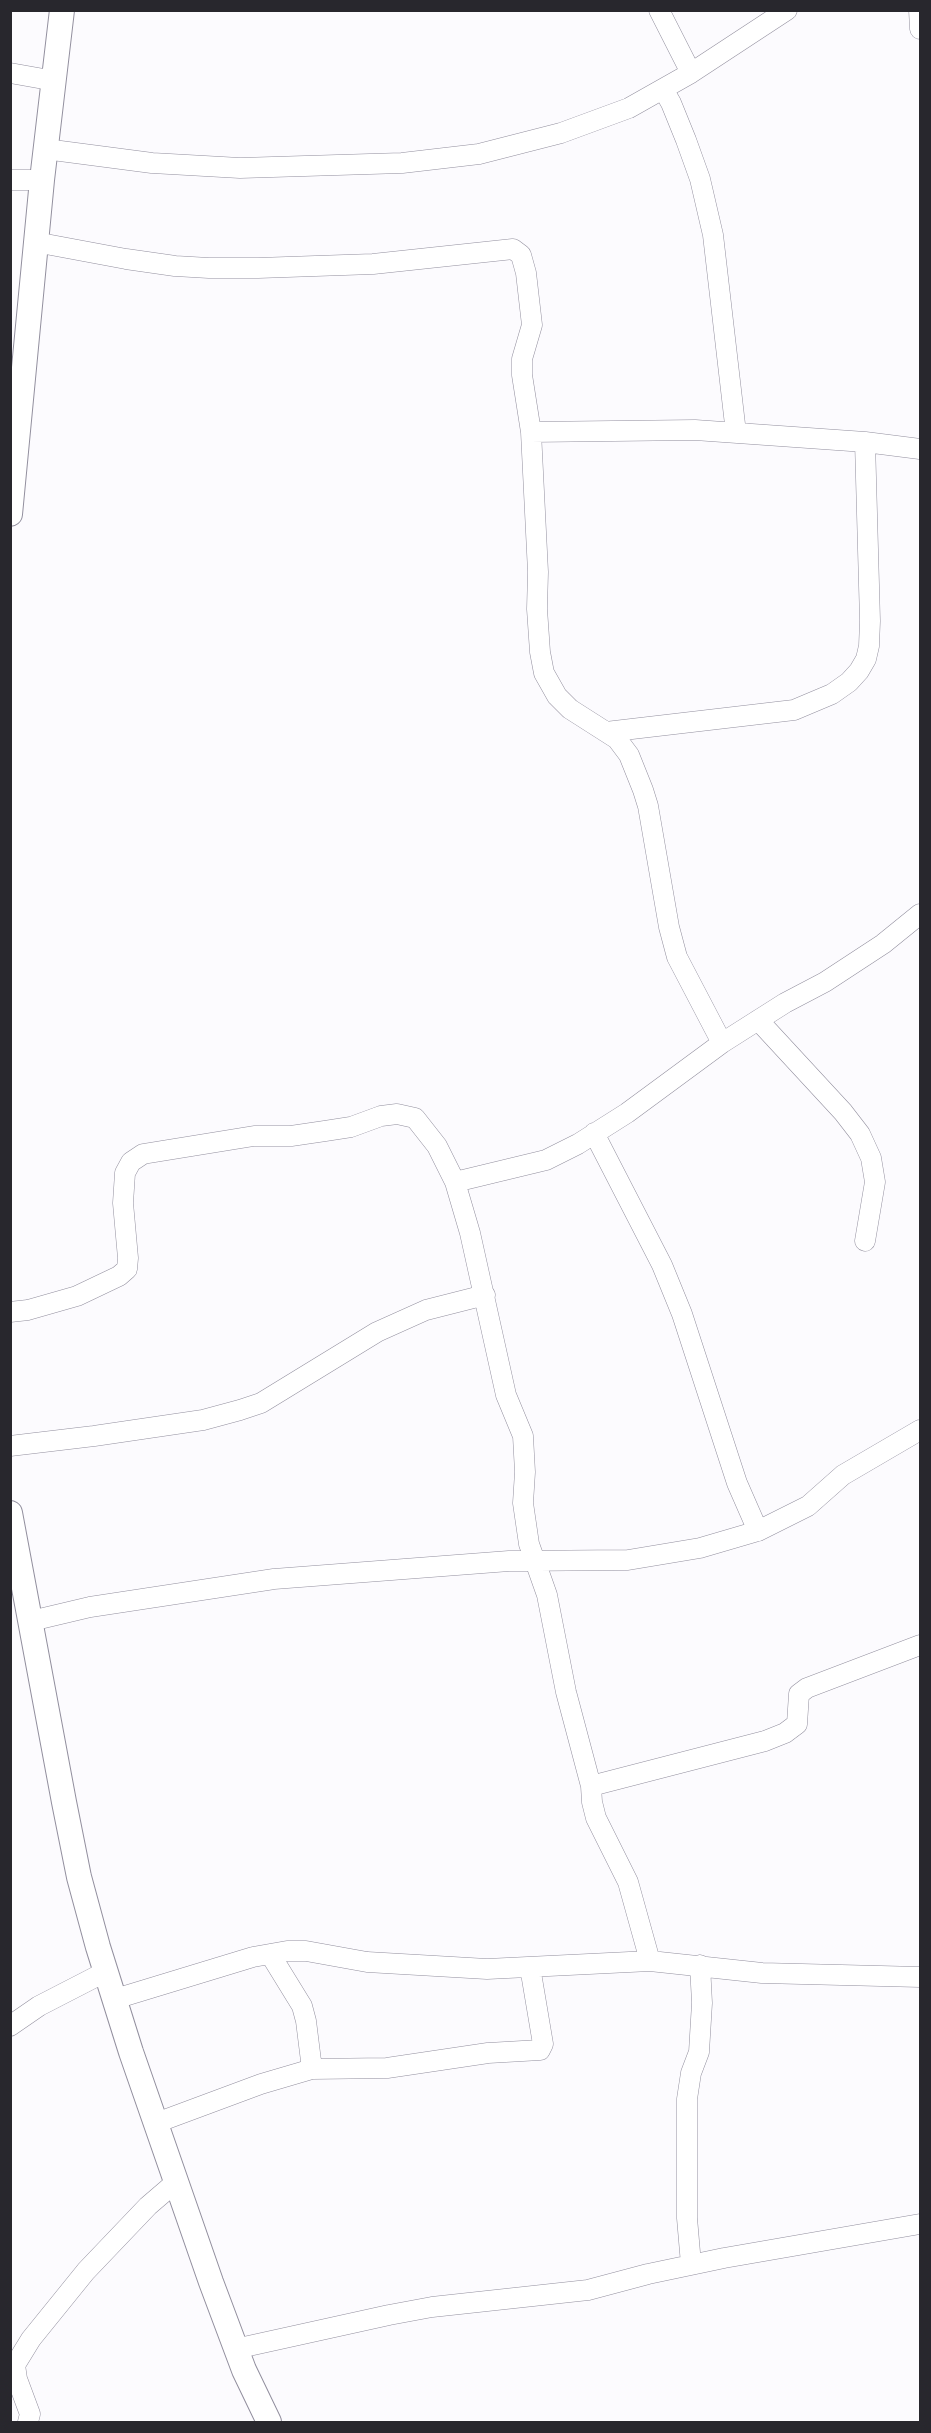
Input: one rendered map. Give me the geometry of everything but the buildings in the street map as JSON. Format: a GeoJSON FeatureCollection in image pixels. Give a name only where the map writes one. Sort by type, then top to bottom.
{"type":"FeatureCollection","features":[{"type":"Feature","properties":{"kind":"street"},"geometry":{"type":"LineString","coordinates":[[10,514],[35,242],[62,10]]}},
{"type":"Feature","properties":{"kind":"street"},"geometry":{"type":"LineString","coordinates":[[659,10],[691,73]]}},
{"type":"Feature","properties":{"kind":"street"},"geometry":{"type":"LineString","coordinates":[[45,149],[152,163],[240,168],[402,163],[479,153],[561,133],[629,108],[691,73],[787,10]]}},
{"type":"Feature","properties":{"kind":"street"},"geometry":{"type":"LineString","coordinates":[[919,10],[921,29]]}},
{"type":"Feature","properties":{"kind":"street"},"geometry":{"type":"LineString","coordinates":[[10,73],[55,81]]}},
{"type":"Feature","properties":{"kind":"street"},"geometry":{"type":"LineString","coordinates":[[663,89],[671,103],[696,170],[713,235],[736,433]]}},
{"type":"Feature","properties":{"kind":"street"},"geometry":{"type":"LineString","coordinates":[[10,180],[42,180]]}},
{"type":"Feature","properties":{"kind":"street"},"geometry":{"type":"LineString","coordinates":[[35,242],[175,266],[248,268],[399,263],[513,249],[523,260],[532,324],[522,359],[522,375],[531,432],[538,572],[537,609],[544,673],[557,696],[570,709],[606,732],[624,747],[643,790],[675,950],[684,975],[722,1043]]}},
{"type":"Feature","properties":{"kind":"street"},"geometry":{"type":"LineString","coordinates":[[531,432],[695,430],[865,442],[921,449]]}},
{"type":"Feature","properties":{"kind":"street"},"geometry":{"type":"LineString","coordinates":[[606,732],[794,710],[832,694],[849,682],[859,671],[866,659],[869,646],[870,621],[865,442]]}},
{"type":"Feature","properties":{"kind":"street"},"geometry":{"type":"LineString","coordinates":[[455,1182],[546,1160],[594,1133],[627,1113],[722,1043],[854,963],[902,931],[921,914]]}},
{"type":"Feature","properties":{"kind":"street"},"geometry":{"type":"LineString","coordinates":[[758,1020],[860,1134],[872,1158],[875,1182],[865,1241]]}},
{"type":"Feature","properties":{"kind":"street"},"geometry":{"type":"LineString","coordinates":[[10,1312],[28,1310],[77,1296],[119,1276],[127,1269],[123,1203],[125,1173],[131,1162],[143,1154],[254,1137],[291,1136],[351,1127],[381,1116],[397,1114],[415,1118],[428,1132],[455,1182],[485,1294],[506,1395],[523,1436],[525,1472],[523,1503],[529,1544],[547,1595],[566,1692],[591,1786],[596,1818],[628,1882],[650,1961]]}},
{"type":"Feature","properties":{"kind":"street"},"geometry":{"type":"LineString","coordinates":[[594,1133],[662,1265],[682,1314],[717,1416],[737,1484],[758,1532]]}},
{"type":"Feature","properties":{"kind":"street"},"geometry":{"type":"LineString","coordinates":[[10,1446],[203,1420],[240,1410],[261,1403],[277,1394],[377,1332],[426,1310],[485,1294]]}},
{"type":"Feature","properties":{"kind":"street"},"geometry":{"type":"LineString","coordinates":[[31,1621],[100,1605],[274,1579],[466,1564],[628,1560],[700,1548],[758,1532],[808,1506],[843,1475],[921,1430]]}},
{"type":"Feature","properties":{"kind":"street"},"geometry":{"type":"LineString","coordinates":[[10,1513],[79,1877],[105,1972],[130,2052],[235,2349],[269,2422]]}},
{"type":"Feature","properties":{"kind":"street"},"geometry":{"type":"LineString","coordinates":[[591,1786],[765,1741],[785,1733],[797,1724],[799,1694],[807,1688],[921,1645]]}},
{"type":"Feature","properties":{"kind":"street"},"geometry":{"type":"LineString","coordinates":[[115,1999],[253,1957],[287,1951],[306,1951],[367,1962],[487,1969],[650,1961],[762,1972],[921,1977]]}},
{"type":"Feature","properties":{"kind":"street"},"geometry":{"type":"LineString","coordinates":[[270,1954],[302,2006],[312,2069]]}},
{"type":"Feature","properties":{"kind":"street"},"geometry":{"type":"LineString","coordinates":[[691,2265],[687,2217],[687,2099],[691,2073],[699,2052],[702,2003],[700,1965]]}},
{"type":"Feature","properties":{"kind":"street"},"geometry":{"type":"LineString","coordinates":[[156,2123],[261,2084],[312,2069],[387,2068],[488,2052],[540,2050],[543,2044],[530,1967]]}},
{"type":"Feature","properties":{"kind":"street"},"geometry":{"type":"LineString","coordinates":[[10,2026],[39,2006],[105,1972]]}},
{"type":"Feature","properties":{"kind":"street"},"geometry":{"type":"LineString","coordinates":[[28,2422],[30,2414],[17,2379],[15,2365],[31,2339],[86,2271],[148,2206],[176,2182]]}},
{"type":"Feature","properties":{"kind":"street"},"geometry":{"type":"LineString","coordinates":[[235,2349],[388,2315],[432,2307],[588,2290],[691,2265],[921,2224]]}}]}
